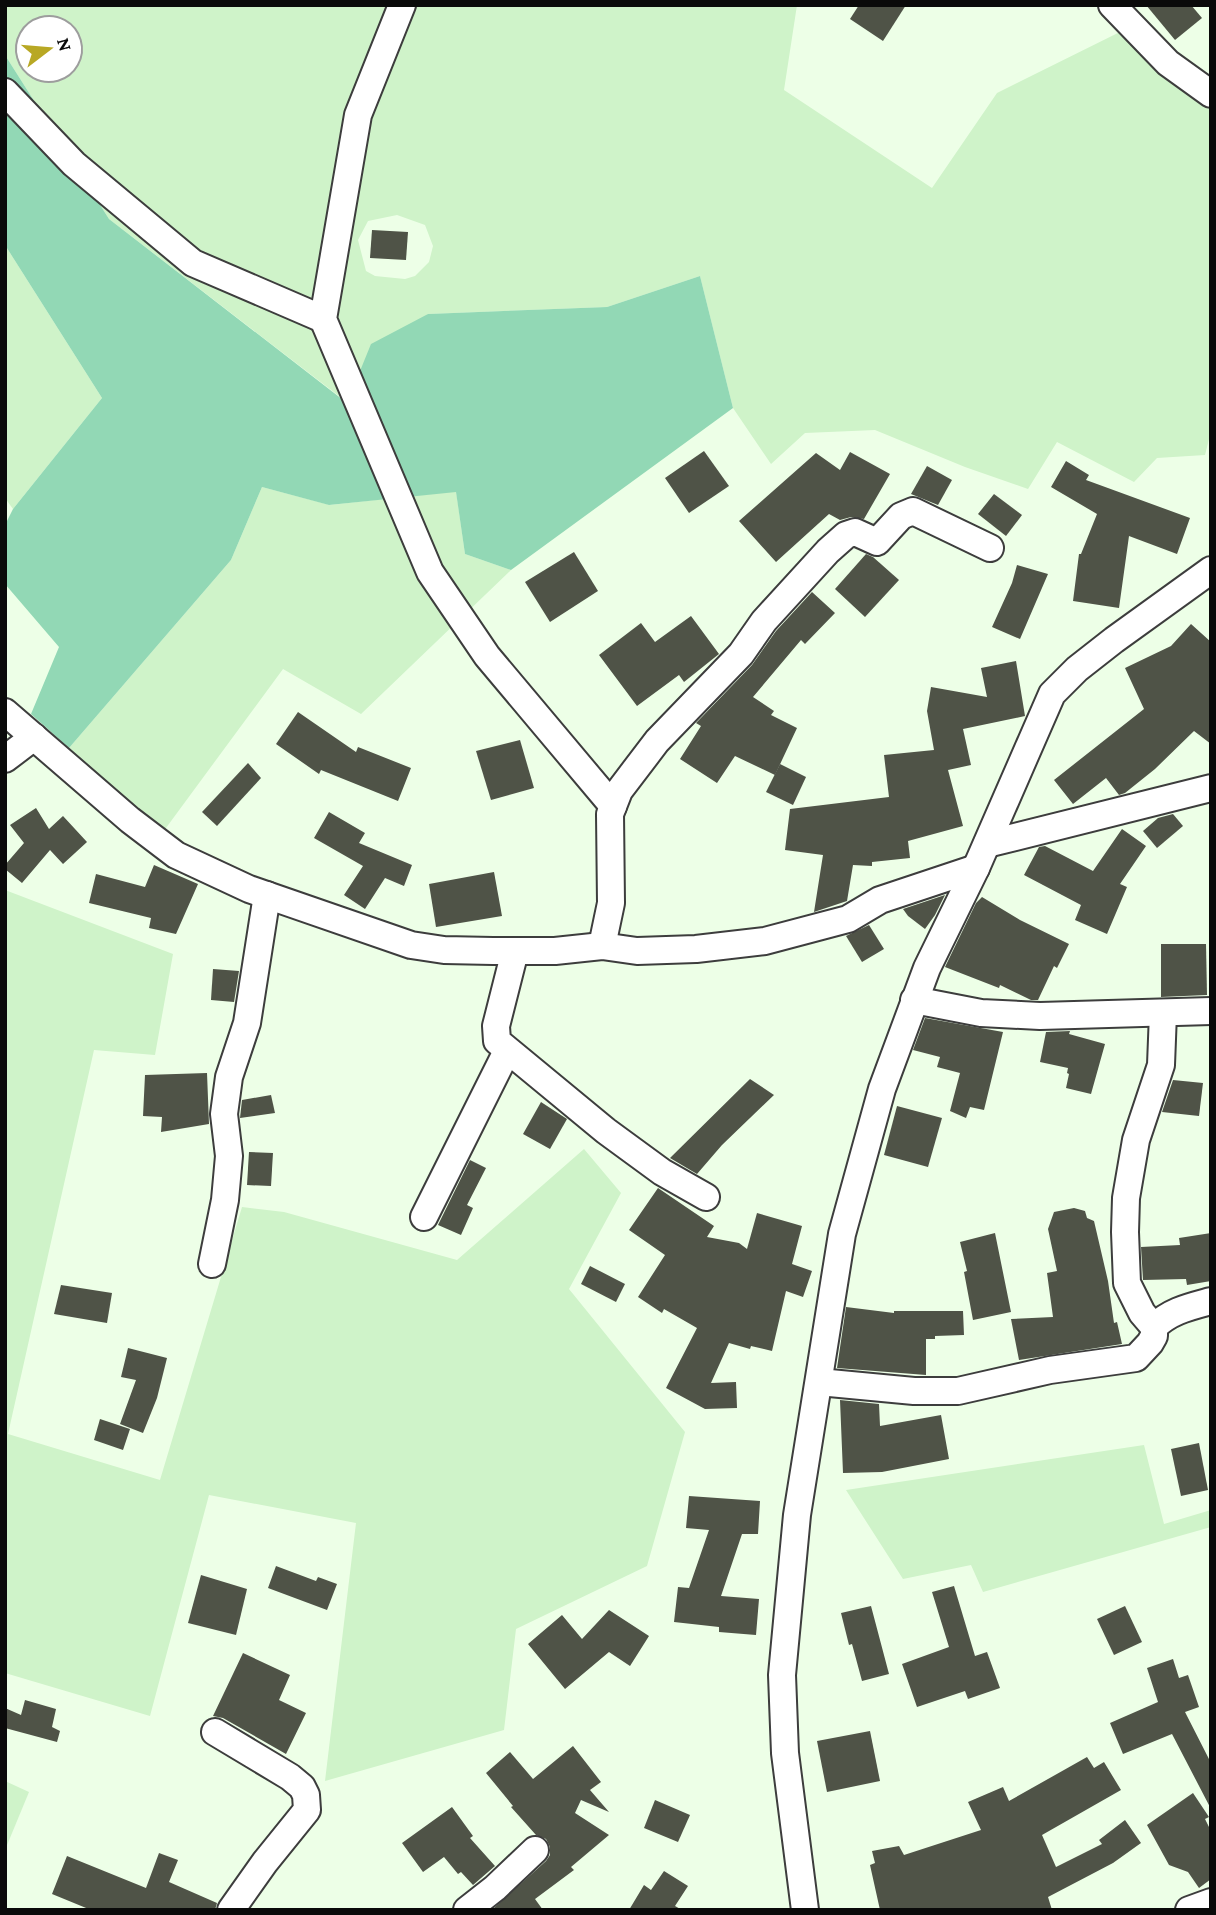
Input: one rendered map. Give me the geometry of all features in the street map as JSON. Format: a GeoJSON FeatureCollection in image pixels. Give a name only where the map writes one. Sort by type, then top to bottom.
{"type":"FeatureCollection","features":[{"type":"Feature","properties":{"kind":"street"},"geometry":{"type":"LineString","coordinates":[[402,5],[358,115],[323,319],[430,572],[487,656],[612,806]]}},
{"type":"Feature","properties":{"kind":"street"},"geometry":{"type":"LineString","coordinates":[[1112,5],[1168,63],[1211,94]]}},
{"type":"Feature","properties":{"kind":"street"},"geometry":{"type":"LineString","coordinates":[[5,92],[74,164],[193,263],[323,319]]}},
{"type":"Feature","properties":{"kind":"street"},"geometry":{"type":"LineString","coordinates":[[602,946],[611,903],[612,806],[619,791],[657,741],[741,654],[764,621],[819,561],[846,535],[855,532],[877,542],[901,516],[913,511],[990,548]]}},
{"type":"Feature","properties":{"kind":"street"},"geometry":{"type":"LineString","coordinates":[[805,1910],[785,1753],[782,1675],[797,1515],[842,1234],[883,1089],[914,1000],[987,844],[1052,694],[1077,669],[1211,569]]}},
{"type":"Feature","properties":{"kind":"street"},"geometry":{"type":"LineString","coordinates":[[5,712],[147,835],[176,855],[267,895],[411,945],[444,950],[555,951],[602,946],[649,950],[765,941],[848,919],[880,900],[976,868]]}},
{"type":"Feature","properties":{"kind":"street"},"geometry":{"type":"LineString","coordinates":[[5,759],[34,737]]}},
{"type":"Feature","properties":{"kind":"street"},"geometry":{"type":"LineString","coordinates":[[987,844],[1211,788]]}},
{"type":"Feature","properties":{"kind":"street"},"geometry":{"type":"LineString","coordinates":[[212,1264],[225,1200],[229,1156],[224,1114],[229,1077],[247,1023],[267,895]]}},
{"type":"Feature","properties":{"kind":"street"},"geometry":{"type":"LineString","coordinates":[[514,951],[496,1026],[497,1041],[662,1172],[706,1197]]}},
{"type":"Feature","properties":{"kind":"street"},"geometry":{"type":"LineString","coordinates":[[914,1000],[981,1013],[1040,1016],[1211,1011]]}},
{"type":"Feature","properties":{"kind":"street"},"geometry":{"type":"LineString","coordinates":[[819,1382],[914,1391],[958,1391],[1050,1370],[1136,1358],[1150,1343],[1154,1336],[1154,1327],[1142,1313],[1127,1283],[1126,1198],[1136,1140],[1161,1065],[1163,1013]]}},
{"type":"Feature","properties":{"kind":"street"},"geometry":{"type":"LineString","coordinates":[[424,1217],[507,1051]]}},
{"type":"Feature","properties":{"kind":"street"},"geometry":{"type":"LineString","coordinates":[[1154,1327],[1176,1310],[1211,1301]]}},
{"type":"Feature","properties":{"kind":"street"},"geometry":{"type":"LineString","coordinates":[[215,1732],[290,1777],[302,1787],[306,1796],[307,1810],[231,1910]]}},
{"type":"Feature","properties":{"kind":"street"},"geometry":{"type":"LineString","coordinates":[[467,1910],[535,1850]]}},
{"type":"Feature","properties":{"kind":"street"},"geometry":{"type":"LineString","coordinates":[[1189,1910],[1211,1902]]}},
{"type":"Feature","properties":{"kind":"green space"},"geometry":{"type":"Polygon","coordinates":[[[5,5],[797,5],[784,90],[932,188],[997,93],[1136,24],[1211,76],[1211,431],[1205,455],[1157,458],[1134,482],[1057,442],[1028,489],[965,467],[875,430],[805,433],[771,464],[733,408],[700,276],[607,307],[428,314],[348,403],[109,219],[23,84],[84,84],[84,14],[14,14],[14,69],[5,55],[5,5]],[[397,215],[368,221],[358,240],[366,271],[375,276],[405,279],[415,276],[429,262],[433,246],[425,225],[397,215]]]}},
{"type":"Feature","properties":{"kind":"green space"},"geometry":{"type":"Polygon","coordinates":[[[5,55],[14,69],[14,84],[23,84],[109,219],[347,403],[371,344],[428,314],[607,307],[700,276],[733,408],[511,570],[465,554],[456,492],[329,505],[262,487],[231,560],[69,748],[31,714],[59,647],[5,584],[5,525],[13,509],[102,398],[5,245],[5,55]]]}},
{"type":"Feature","properties":{"kind":"green space"},"geometry":{"type":"Polygon","coordinates":[[[5,245],[102,398],[13,509],[5,498],[5,245]]]}},
{"type":"Feature","properties":{"kind":"green space"},"geometry":{"type":"Polygon","coordinates":[[[262,487],[330,505],[456,491],[465,554],[511,570],[361,714],[283,669],[163,832],[69,748],[231,560],[262,487]]]}},
{"type":"Feature","properties":{"kind":"green space"},"geometry":{"type":"Polygon","coordinates":[[[5,890],[173,954],[155,1055],[94,1050],[8,1434],[160,1480],[242,1207],[284,1212],[457,1260],[584,1149],[621,1193],[569,1289],[685,1432],[647,1566],[516,1629],[504,1730],[325,1781],[356,1523],[209,1495],[150,1716],[5,1673],[5,890]]]}},
{"type":"Feature","properties":{"kind":"green space"},"geometry":{"type":"Polygon","coordinates":[[[1144,1445],[1164,1524],[1211,1510],[1211,1527],[983,1592],[971,1565],[903,1579],[846,1490],[1144,1445]]]}},
{"type":"Feature","properties":{"kind":"green space"},"geometry":{"type":"Polygon","coordinates":[[[5,1781],[29,1792],[5,1850],[5,1781]]]}},
{"type":"Feature","properties":{"kind":"building"},"geometry":{"type":"Polygon","coordinates":[[[859,5],[906,5],[883,41],[850,19],[859,5]]]}},
{"type":"Feature","properties":{"kind":"building"},"geometry":{"type":"Polygon","coordinates":[[[1146,5],[1191,5],[1202,18],[1175,40],[1146,5]]]}},
{"type":"Feature","properties":{"kind":"building"},"geometry":{"type":"Polygon","coordinates":[[[372,230],[408,232],[406,260],[370,258],[372,230]]]}},
{"type":"Feature","properties":{"kind":"building"},"geometry":{"type":"Polygon","coordinates":[[[704,451],[729,486],[689,513],[665,478],[704,451]]]}},
{"type":"Feature","properties":{"kind":"building"},"geometry":{"type":"Polygon","coordinates":[[[850,452],[890,474],[864,519],[851,517],[840,520],[829,514],[776,562],[739,521],[816,453],[840,470],[850,452]]]}},
{"type":"Feature","properties":{"kind":"building"},"geometry":{"type":"Polygon","coordinates":[[[1066,461],[1089,475],[1086,480],[1190,518],[1177,554],[1129,536],[1119,608],[1073,601],[1079,554],[1097,514],[1051,487],[1066,461]]]}},
{"type":"Feature","properties":{"kind":"building"},"geometry":{"type":"Polygon","coordinates":[[[927,466],[952,480],[938,505],[911,494],[927,466]]]}},
{"type":"Feature","properties":{"kind":"building"},"geometry":{"type":"Polygon","coordinates":[[[994,494],[1022,515],[1006,536],[978,514],[994,494]]]}},
{"type":"Feature","properties":{"kind":"building"},"geometry":{"type":"Polygon","coordinates":[[[574,552],[598,591],[550,622],[525,582],[574,552]]]}},
{"type":"Feature","properties":{"kind":"building"},"geometry":{"type":"Polygon","coordinates":[[[866,554],[899,580],[865,617],[835,589],[866,554]]]}},
{"type":"Feature","properties":{"kind":"building"},"geometry":{"type":"Polygon","coordinates":[[[1017,565],[1048,574],[1020,639],[992,627],[1017,565]]]}},
{"type":"Feature","properties":{"kind":"building"},"geometry":{"type":"Polygon","coordinates":[[[812,592],[835,613],[805,644],[801,640],[753,697],[774,711],[771,715],[797,728],[775,775],[735,756],[717,783],[680,759],[701,726],[696,723],[752,665],[776,631],[812,592]]]}},
{"type":"Feature","properties":{"kind":"building"},"geometry":{"type":"Polygon","coordinates":[[[691,616],[719,654],[684,682],[679,675],[637,706],[599,655],[641,623],[655,642],[691,616]]]}},
{"type":"Feature","properties":{"kind":"building"},"geometry":{"type":"Polygon","coordinates":[[[1191,624],[1211,642],[1211,744],[1194,731],[1155,769],[1125,793],[1119,795],[1106,778],[1073,804],[1054,780],[1144,709],[1125,668],[1171,646],[1191,624]]]}},
{"type":"Feature","properties":{"kind":"building"},"geometry":{"type":"Polygon","coordinates":[[[1016,661],[1025,716],[963,729],[971,765],[948,770],[963,826],[908,841],[910,858],[872,862],[872,866],[853,865],[847,901],[814,912],[823,855],[785,850],[790,809],[889,797],[884,755],[934,750],[927,711],[931,687],[987,697],[981,668],[1016,661]]]}},
{"type":"Feature","properties":{"kind":"building"},"geometry":{"type":"Polygon","coordinates":[[[298,712],[356,752],[358,747],[411,768],[398,801],[321,770],[319,774],[276,744],[298,712]]]}},
{"type":"Feature","properties":{"kind":"building"},"geometry":{"type":"Polygon","coordinates":[[[520,740],[534,788],[491,800],[476,751],[520,740]]]}},
{"type":"Feature","properties":{"kind":"building"},"geometry":{"type":"Polygon","coordinates":[[[248,763],[261,778],[217,826],[202,812],[248,763]]]}},
{"type":"Feature","properties":{"kind":"building"},"geometry":{"type":"Polygon","coordinates":[[[780,764],[806,777],[793,805],[766,792],[780,764]]]}},
{"type":"Feature","properties":{"kind":"building"},"geometry":{"type":"Polygon","coordinates":[[[36,808],[49,829],[63,816],[87,842],[63,864],[50,850],[22,883],[5,869],[5,865],[24,843],[10,825],[36,808]]]}},
{"type":"Feature","properties":{"kind":"building"},"geometry":{"type":"Polygon","coordinates":[[[329,812],[365,833],[359,843],[412,865],[404,886],[385,878],[365,909],[344,895],[363,866],[314,838],[329,812]]]}},
{"type":"Feature","properties":{"kind":"building"},"geometry":{"type":"Polygon","coordinates":[[[1173,814],[1183,826],[1157,848],[1143,831],[1158,818],[1173,814]]]}},
{"type":"Feature","properties":{"kind":"building"},"geometry":{"type":"Polygon","coordinates":[[[1122,829],[1146,846],[1120,884],[1127,887],[1107,934],[1075,920],[1081,905],[1024,875],[1039,847],[1045,846],[1093,871],[1122,829]]]}},
{"type":"Feature","properties":{"kind":"building"},"geometry":{"type":"Polygon","coordinates":[[[154,865],[198,884],[176,934],[149,928],[151,918],[89,903],[96,874],[145,887],[154,865]]]}},
{"type":"Feature","properties":{"kind":"building"},"geometry":{"type":"Polygon","coordinates":[[[494,872],[502,916],[436,927],[429,884],[494,872]]]}},
{"type":"Feature","properties":{"kind":"building"},"geometry":{"type":"Polygon","coordinates":[[[945,895],[925,929],[903,909],[945,895]]]}},
{"type":"Feature","properties":{"kind":"building"},"geometry":{"type":"Polygon","coordinates":[[[982,897],[1020,920],[1069,944],[1057,968],[1054,966],[1038,1000],[1031,1000],[1000,985],[999,988],[945,967],[976,903],[982,897]]]}},
{"type":"Feature","properties":{"kind":"building"},"geometry":{"type":"Polygon","coordinates":[[[869,925],[884,949],[862,962],[846,936],[869,925]]]}},
{"type":"Feature","properties":{"kind":"building"},"geometry":{"type":"Polygon","coordinates":[[[1161,944],[1206,944],[1207,995],[1161,997],[1161,944]]]}},
{"type":"Feature","properties":{"kind":"building"},"geometry":{"type":"Polygon","coordinates":[[[213,969],[239,971],[234,1002],[211,1000],[213,969]]]}},
{"type":"Feature","properties":{"kind":"building"},"geometry":{"type":"Polygon","coordinates":[[[925,1018],[1003,1032],[984,1110],[970,1107],[966,1118],[950,1111],[960,1073],[937,1067],[940,1057],[913,1050],[925,1018]]]}},
{"type":"Feature","properties":{"kind":"building"},"geometry":{"type":"Polygon","coordinates":[[[1070,1031],[1069,1034],[1105,1044],[1091,1094],[1066,1088],[1068,1068],[1040,1062],[1046,1032],[1070,1031]]]}},
{"type":"Feature","properties":{"kind":"building"},"geometry":{"type":"Polygon","coordinates":[[[207,1073],[209,1124],[161,1132],[162,1117],[143,1116],[145,1075],[207,1073]]]}},
{"type":"Feature","properties":{"kind":"building"},"geometry":{"type":"Polygon","coordinates":[[[750,1079],[774,1095],[722,1145],[697,1174],[670,1158],[750,1079]]]}},
{"type":"Feature","properties":{"kind":"building"},"geometry":{"type":"Polygon","coordinates":[[[1173,1080],[1203,1083],[1199,1116],[1162,1112],[1173,1080]]]}},
{"type":"Feature","properties":{"kind":"building"},"geometry":{"type":"Polygon","coordinates":[[[271,1095],[275,1113],[240,1118],[242,1100],[271,1095]]]}},
{"type":"Feature","properties":{"kind":"building"},"geometry":{"type":"Polygon","coordinates":[[[541,1102],[567,1119],[550,1149],[523,1134],[541,1102]]]}},
{"type":"Feature","properties":{"kind":"building"},"geometry":{"type":"Polygon","coordinates":[[[897,1106],[942,1118],[928,1167],[884,1155],[897,1106]]]}},
{"type":"Feature","properties":{"kind":"building"},"geometry":{"type":"Polygon","coordinates":[[[249,1152],[273,1153],[271,1186],[247,1185],[249,1152]]]}},
{"type":"Feature","properties":{"kind":"building"},"geometry":{"type":"Polygon","coordinates":[[[470,1160],[486,1168],[467,1205],[473,1208],[461,1235],[438,1225],[470,1160]]]}},
{"type":"Feature","properties":{"kind":"building"},"geometry":{"type":"Polygon","coordinates":[[[658,1188],[714,1226],[707,1237],[739,1243],[747,1249],[757,1213],[802,1226],[792,1264],[812,1271],[803,1297],[786,1291],[772,1351],[729,1343],[711,1383],[736,1382],[737,1408],[705,1409],[666,1388],[697,1328],[664,1309],[662,1313],[638,1297],[665,1255],[629,1230],[658,1188]]]}},
{"type":"Feature","properties":{"kind":"building"},"geometry":{"type":"Polygon","coordinates":[[[1074,1208],[1085,1211],[1087,1218],[1094,1221],[1108,1281],[1114,1323],[1117,1322],[1122,1344],[1019,1360],[1011,1319],[1053,1317],[1047,1273],[1057,1271],[1048,1229],[1054,1212],[1074,1208]]]}},
{"type":"Feature","properties":{"kind":"building"},"geometry":{"type":"Polygon","coordinates":[[[995,1233],[1011,1312],[973,1320],[964,1272],[967,1271],[960,1242],[995,1233]]]}},
{"type":"Feature","properties":{"kind":"building"},"geometry":{"type":"Polygon","coordinates":[[[1211,1233],[1211,1281],[1187,1285],[1186,1279],[1143,1280],[1141,1247],[1180,1245],[1179,1238],[1211,1233]]]}},
{"type":"Feature","properties":{"kind":"building"},"geometry":{"type":"Polygon","coordinates":[[[590,1266],[625,1284],[616,1302],[581,1284],[590,1266]]]}},
{"type":"Feature","properties":{"kind":"building"},"geometry":{"type":"Polygon","coordinates":[[[61,1285],[112,1293],[107,1323],[54,1314],[61,1285]]]}},
{"type":"Feature","properties":{"kind":"building"},"geometry":{"type":"Polygon","coordinates":[[[846,1307],[894,1313],[963,1311],[964,1335],[926,1339],[926,1375],[837,1368],[846,1307]]]}},
{"type":"Feature","properties":{"kind":"building"},"geometry":{"type":"Polygon","coordinates":[[[128,1348],[167,1358],[157,1398],[143,1433],[120,1424],[136,1380],[121,1377],[128,1348]]]}},
{"type":"Feature","properties":{"kind":"building"},"geometry":{"type":"Polygon","coordinates":[[[840,1400],[879,1404],[880,1426],[941,1415],[949,1459],[882,1472],[843,1473],[840,1400]]]}},
{"type":"Feature","properties":{"kind":"building"},"geometry":{"type":"Polygon","coordinates":[[[100,1419],[130,1429],[123,1450],[94,1440],[100,1419]]]}},
{"type":"Feature","properties":{"kind":"building"},"geometry":{"type":"Polygon","coordinates":[[[1199,1443],[1208,1490],[1181,1496],[1171,1449],[1199,1443]]]}},
{"type":"Feature","properties":{"kind":"building"},"geometry":{"type":"Polygon","coordinates":[[[689,1496],[760,1501],[758,1534],[742,1534],[721,1596],[759,1599],[756,1635],[719,1632],[719,1627],[674,1622],[678,1587],[689,1588],[709,1530],[686,1528],[689,1496]]]}},
{"type":"Feature","properties":{"kind":"building"},"geometry":{"type":"Polygon","coordinates":[[[276,1566],[316,1581],[318,1577],[337,1584],[327,1610],[268,1588],[276,1566]]]}},
{"type":"Feature","properties":{"kind":"building"},"geometry":{"type":"Polygon","coordinates":[[[201,1575],[247,1589],[236,1635],[188,1623],[201,1575]]]}},
{"type":"Feature","properties":{"kind":"building"},"geometry":{"type":"Polygon","coordinates":[[[954,1586],[975,1656],[987,1652],[1000,1688],[968,1699],[965,1691],[917,1707],[902,1664],[949,1647],[932,1592],[954,1586]]]}},
{"type":"Feature","properties":{"kind":"building"},"geometry":{"type":"Polygon","coordinates":[[[871,1606],[889,1674],[862,1681],[841,1613],[871,1606]]]}},
{"type":"Feature","properties":{"kind":"building"},"geometry":{"type":"Polygon","coordinates":[[[1125,1606],[1142,1642],[1114,1655],[1097,1619],[1125,1606]]]}},
{"type":"Feature","properties":{"kind":"building"},"geometry":{"type":"Polygon","coordinates":[[[609,1610],[649,1636],[630,1666],[609,1652],[565,1689],[528,1644],[562,1615],[582,1639],[609,1610]]]}},
{"type":"Feature","properties":{"kind":"building"},"geometry":{"type":"Polygon","coordinates":[[[243,1653],[290,1675],[279,1700],[306,1713],[286,1754],[223,1718],[213,1716],[243,1653]]]}},
{"type":"Feature","properties":{"kind":"building"},"geometry":{"type":"Polygon","coordinates":[[[1173,1659],[1179,1678],[1188,1675],[1199,1707],[1185,1712],[1211,1763],[1211,1809],[1172,1734],[1123,1754],[1110,1723],[1158,1702],[1147,1668],[1173,1659]]]}},
{"type":"Feature","properties":{"kind":"building"},"geometry":{"type":"Polygon","coordinates":[[[25,1700],[56,1709],[52,1727],[60,1731],[57,1742],[5,1728],[5,1708],[21,1715],[25,1700]]]}},
{"type":"Feature","properties":{"kind":"building"},"geometry":{"type":"Polygon","coordinates":[[[870,1731],[880,1781],[827,1792],[817,1741],[870,1731]]]}},
{"type":"Feature","properties":{"kind":"building"},"geometry":{"type":"Polygon","coordinates":[[[573,1746],[601,1782],[590,1790],[609,1812],[581,1800],[575,1813],[609,1835],[571,1867],[574,1870],[535,1899],[543,1910],[496,1910],[494,1908],[546,1861],[550,1855],[550,1847],[546,1839],[536,1835],[511,1807],[513,1806],[486,1773],[510,1752],[533,1779],[573,1746]]]}},
{"type":"Feature","properties":{"kind":"building"},"geometry":{"type":"Polygon","coordinates":[[[1087,1757],[1094,1768],[1104,1762],[1121,1790],[1042,1835],[1056,1867],[1102,1844],[1099,1840],[1125,1820],[1141,1843],[1113,1863],[1048,1897],[1052,1910],[880,1910],[870,1865],[875,1863],[872,1851],[899,1846],[904,1855],[981,1830],[968,1802],[1003,1787],[1009,1801],[1087,1757]]]}},
{"type":"Feature","properties":{"kind":"building"},"geometry":{"type":"Polygon","coordinates":[[[1193,1793],[1209,1817],[1205,1819],[1211,1831],[1211,1879],[1199,1888],[1188,1872],[1169,1865],[1147,1825],[1193,1793]]]}},
{"type":"Feature","properties":{"kind":"building"},"geometry":{"type":"Polygon","coordinates":[[[655,1800],[690,1815],[678,1842],[644,1828],[655,1800]]]}},
{"type":"Feature","properties":{"kind":"building"},"geometry":{"type":"Polygon","coordinates":[[[452,1807],[473,1836],[470,1838],[495,1866],[473,1885],[461,1872],[458,1874],[444,1857],[423,1872],[402,1843],[452,1807]]]}},
{"type":"Feature","properties":{"kind":"building"},"geometry":{"type":"Polygon","coordinates":[[[159,1853],[178,1860],[169,1882],[217,1903],[215,1910],[91,1910],[52,1894],[67,1856],[146,1888],[159,1853]]]}},
{"type":"Feature","properties":{"kind":"building"},"geometry":{"type":"Polygon","coordinates":[[[664,1871],[688,1886],[675,1906],[682,1910],[629,1910],[644,1885],[651,1890],[664,1871]]]}}]}
